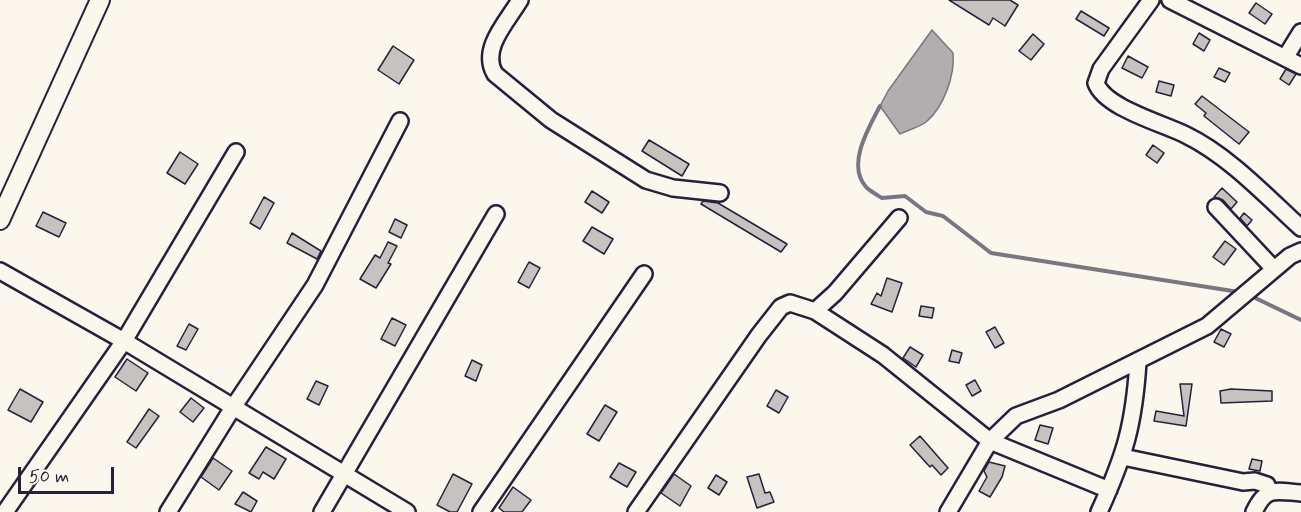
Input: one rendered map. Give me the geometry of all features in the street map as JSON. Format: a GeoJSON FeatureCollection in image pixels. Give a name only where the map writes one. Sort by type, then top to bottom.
{"type":"FeatureCollection","features":[{"type":"Feature","properties":{"kind":"street"},"geometry":{"type":"LineString","coordinates":[[0,220],[100,0]]}},
{"type":"Feature","properties":{"kind":"street"},"geometry":{"type":"LineString","coordinates":[[520,0],[490,52],[490,65],[495,74],[551,120],[646,180],[673,188],[720,193]]}},
{"type":"Feature","properties":{"kind":"street"},"geometry":{"type":"LineString","coordinates":[[1151,0],[1101,69],[1096,83],[1099,92],[1137,114],[1201,143],[1251,182],[1301,228]]}},
{"type":"Feature","properties":{"kind":"street"},"geometry":{"type":"LineString","coordinates":[[1170,0],[1301,66]]}},
{"type":"Feature","properties":{"kind":"street"},"geometry":{"type":"LineString","coordinates":[[1285,58],[1301,32]]}},
{"type":"Feature","properties":{"kind":"street"},"geometry":{"type":"LineString","coordinates":[[168,512],[232,409],[315,285],[400,121]]}},
{"type":"Feature","properties":{"kind":"street"},"geometry":{"type":"LineString","coordinates":[[5,512],[124,341],[236,152]]}},
{"type":"Feature","properties":{"kind":"street"},"geometry":{"type":"LineString","coordinates":[[1216,207],[1274,269]]}},
{"type":"Feature","properties":{"kind":"street"},"geometry":{"type":"LineString","coordinates":[[322,512],[496,214]]}},
{"type":"Feature","properties":{"kind":"street"},"geometry":{"type":"LineString","coordinates":[[815,311],[835,293],[899,218]]}},
{"type":"Feature","properties":{"kind":"street"},"geometry":{"type":"LineString","coordinates":[[948,512],[990,441],[1016,416],[1059,400],[1207,326],[1274,269],[1301,251]]}},
{"type":"Feature","properties":{"kind":"street"},"geometry":{"type":"LineString","coordinates":[[0,271],[124,341],[232,409],[346,474],[406,512]]}},
{"type":"Feature","properties":{"kind":"street"},"geometry":{"type":"LineString","coordinates":[[481,512],[644,274]]}},
{"type":"Feature","properties":{"kind":"street"},"geometry":{"type":"LineString","coordinates":[[636,512],[781,307],[790,303],[815,311],[883,355],[990,441],[1109,490]]}},
{"type":"Feature","properties":{"kind":"street"},"geometry":{"type":"LineString","coordinates":[[1099,512],[1123,457],[1135,409],[1138,362]]}},
{"type":"Feature","properties":{"kind":"street"},"geometry":{"type":"LineString","coordinates":[[1123,457],[1243,482],[1256,481],[1267,485],[1269,491]]}},
{"type":"Feature","properties":{"kind":"street"},"geometry":{"type":"LineString","coordinates":[[1254,512],[1261,496],[1269,491],[1301,493]]}},
{"type":"Feature","properties":{"kind":"shaded area"},"geometry":{"type":"Polygon","coordinates":[[[932,30],[953,53],[950,81],[943,99],[932,116],[923,124],[900,134],[880,106],[888,91],[932,30]]]}},
{"type":"Feature","properties":{"kind":"building"},"geometry":{"type":"Polygon","coordinates":[[[949,0],[1010,0],[1018,5],[1005,26],[993,18],[989,25],[949,0]]]}},
{"type":"Feature","properties":{"kind":"building"},"geometry":{"type":"Polygon","coordinates":[[[1256,3],[1272,14],[1265,24],[1249,13],[1256,3]]]}},
{"type":"Feature","properties":{"kind":"building"},"geometry":{"type":"Polygon","coordinates":[[[1081,11],[1109,28],[1104,36],[1076,19],[1081,11]]]}},
{"type":"Feature","properties":{"kind":"building"},"geometry":{"type":"Polygon","coordinates":[[[1199,33],[1210,40],[1204,51],[1193,44],[1199,33]]]}},
{"type":"Feature","properties":{"kind":"building"},"geometry":{"type":"Polygon","coordinates":[[[1033,34],[1044,44],[1031,60],[1019,51],[1033,34]]]}},
{"type":"Feature","properties":{"kind":"building"},"geometry":{"type":"Polygon","coordinates":[[[393,46],[414,60],[399,84],[378,70],[393,46]]]}},
{"type":"Feature","properties":{"kind":"building"},"geometry":{"type":"Polygon","coordinates":[[[1128,56],[1148,67],[1142,78],[1122,68],[1128,56]]]}},
{"type":"Feature","properties":{"kind":"building"},"geometry":{"type":"Polygon","coordinates":[[[1219,68],[1230,73],[1225,82],[1214,77],[1219,68]]]}},
{"type":"Feature","properties":{"kind":"building"},"geometry":{"type":"Polygon","coordinates":[[[1286,69],[1296,74],[1289,85],[1280,79],[1286,69]]]}},
{"type":"Feature","properties":{"kind":"building"},"geometry":{"type":"Polygon","coordinates":[[[1159,81],[1174,85],[1171,96],[1156,92],[1159,81]]]}},
{"type":"Feature","properties":{"kind":"building"},"geometry":{"type":"Polygon","coordinates":[[[1202,96],[1249,132],[1239,144],[1204,116],[1206,113],[1195,104],[1202,96]]]}},
{"type":"Feature","properties":{"kind":"building"},"geometry":{"type":"Polygon","coordinates":[[[649,140],[689,164],[682,176],[642,151],[649,140]]]}},
{"type":"Feature","properties":{"kind":"building"},"geometry":{"type":"Polygon","coordinates":[[[1153,145],[1164,153],[1157,163],[1146,155],[1153,145]]]}},
{"type":"Feature","properties":{"kind":"building"},"geometry":{"type":"Polygon","coordinates":[[[180,152],[198,164],[185,184],[167,173],[180,152]]]}},
{"type":"Feature","properties":{"kind":"building"},"geometry":{"type":"Polygon","coordinates":[[[1222,188],[1237,202],[1231,209],[1223,200],[1214,197],[1222,188]]]}},
{"type":"Feature","properties":{"kind":"building"},"geometry":{"type":"Polygon","coordinates":[[[592,191],[609,202],[602,213],[585,202],[592,191]]]}},
{"type":"Feature","properties":{"kind":"building"},"geometry":{"type":"Polygon","coordinates":[[[264,197],[274,203],[260,229],[250,223],[264,197]]]}},
{"type":"Feature","properties":{"kind":"building"},"geometry":{"type":"Polygon","coordinates":[[[703,201],[718,203],[787,244],[781,252],[701,204],[703,201]]]}},
{"type":"Feature","properties":{"kind":"building"},"geometry":{"type":"Polygon","coordinates":[[[43,212],[66,223],[59,237],[36,226],[43,212]]]}},
{"type":"Feature","properties":{"kind":"building"},"geometry":{"type":"Polygon","coordinates":[[[1244,213],[1252,220],[1247,226],[1240,218],[1244,213]]]}},
{"type":"Feature","properties":{"kind":"building"},"geometry":{"type":"Polygon","coordinates":[[[395,219],[407,225],[401,238],[389,232],[395,219]]]}},
{"type":"Feature","properties":{"kind":"building"},"geometry":{"type":"Polygon","coordinates":[[[592,227],[613,239],[604,254],[583,241],[592,227]]]}},
{"type":"Feature","properties":{"kind":"building"},"geometry":{"type":"Polygon","coordinates":[[[292,233],[321,251],[317,259],[287,243],[292,233]]]}},
{"type":"Feature","properties":{"kind":"building"},"geometry":{"type":"Polygon","coordinates":[[[1225,241],[1236,249],[1224,265],[1213,257],[1225,241]]]}},
{"type":"Feature","properties":{"kind":"building"},"geometry":{"type":"Polygon","coordinates":[[[388,242],[397,246],[388,263],[391,264],[376,288],[360,279],[375,255],[380,258],[388,242]]]}},
{"type":"Feature","properties":{"kind":"building"},"geometry":{"type":"Polygon","coordinates":[[[529,262],[540,268],[529,288],[518,282],[529,262]]]}},
{"type":"Feature","properties":{"kind":"building"},"geometry":{"type":"Polygon","coordinates":[[[887,278],[902,283],[892,312],[871,304],[877,293],[881,296],[887,278]]]}},
{"type":"Feature","properties":{"kind":"building"},"geometry":{"type":"Polygon","coordinates":[[[921,306],[934,308],[932,318],[919,316],[921,306]]]}},
{"type":"Feature","properties":{"kind":"building"},"geometry":{"type":"Polygon","coordinates":[[[392,318],[406,325],[395,346],[381,339],[392,318]]]}},
{"type":"Feature","properties":{"kind":"building"},"geometry":{"type":"Polygon","coordinates":[[[189,324],[198,329],[186,350],[177,346],[189,324]]]}},
{"type":"Feature","properties":{"kind":"building"},"geometry":{"type":"Polygon","coordinates":[[[995,327],[1004,343],[995,348],[986,332],[995,327]]]}},
{"type":"Feature","properties":{"kind":"building"},"geometry":{"type":"Polygon","coordinates":[[[1221,329],[1231,334],[1224,347],[1214,342],[1221,329]]]}},
{"type":"Feature","properties":{"kind":"building"},"geometry":{"type":"Polygon","coordinates":[[[910,347],[923,355],[916,367],[903,358],[910,347]]]}},
{"type":"Feature","properties":{"kind":"building"},"geometry":{"type":"Polygon","coordinates":[[[952,350],[962,353],[959,363],[949,361],[952,350]]]}},
{"type":"Feature","properties":{"kind":"building"},"geometry":{"type":"Polygon","coordinates":[[[127,359],[148,373],[136,391],[115,377],[127,359]]]}},
{"type":"Feature","properties":{"kind":"building"},"geometry":{"type":"Polygon","coordinates":[[[472,360],[482,365],[476,381],[465,376],[472,360]]]}},
{"type":"Feature","properties":{"kind":"building"},"geometry":{"type":"Polygon","coordinates":[[[975,380],[981,391],[972,396],[966,385],[975,380]]]}},
{"type":"Feature","properties":{"kind":"building"},"geometry":{"type":"Polygon","coordinates":[[[316,381],[328,386],[319,405],[307,399],[316,381]]]}},
{"type":"Feature","properties":{"kind":"building"},"geometry":{"type":"Polygon","coordinates":[[[1180,384],[1192,384],[1186,426],[1154,421],[1156,411],[1184,416],[1180,384]]]}},
{"type":"Feature","properties":{"kind":"building"},"geometry":{"type":"Polygon","coordinates":[[[20,389],[43,402],[31,422],[8,410],[20,389]]]}},
{"type":"Feature","properties":{"kind":"building"},"geometry":{"type":"Polygon","coordinates":[[[1231,389],[1272,391],[1272,401],[1221,403],[1220,391],[1231,389]]]}},
{"type":"Feature","properties":{"kind":"building"},"geometry":{"type":"Polygon","coordinates":[[[776,390],[788,397],[779,413],[767,406],[776,390]]]}},
{"type":"Feature","properties":{"kind":"building"},"geometry":{"type":"Polygon","coordinates":[[[191,398],[204,408],[193,422],[180,412],[191,398]]]}},
{"type":"Feature","properties":{"kind":"building"},"geometry":{"type":"Polygon","coordinates":[[[605,405],[617,412],[599,441],[587,434],[605,405]]]}},
{"type":"Feature","properties":{"kind":"building"},"geometry":{"type":"Polygon","coordinates":[[[149,409],[159,416],[136,448],[127,442],[149,409]]]}},
{"type":"Feature","properties":{"kind":"building"},"geometry":{"type":"Polygon","coordinates":[[[1040,425],[1053,428],[1048,444],[1035,440],[1040,425]]]}},
{"type":"Feature","properties":{"kind":"building"},"geometry":{"type":"Polygon","coordinates":[[[920,436],[948,468],[941,475],[932,465],[930,467],[910,445],[920,436]]]}},
{"type":"Feature","properties":{"kind":"building"},"geometry":{"type":"Polygon","coordinates":[[[266,447],[286,459],[274,479],[263,472],[259,479],[249,473],[266,447]]]}},
{"type":"Feature","properties":{"kind":"building"},"geometry":{"type":"Polygon","coordinates":[[[213,458],[232,471],[219,490],[201,477],[213,458]]]}},
{"type":"Feature","properties":{"kind":"building"},"geometry":{"type":"Polygon","coordinates":[[[1252,459],[1262,461],[1260,471],[1249,469],[1252,459]]]}},
{"type":"Feature","properties":{"kind":"building"},"geometry":{"type":"Polygon","coordinates":[[[989,462],[1005,466],[1002,477],[990,497],[979,491],[987,477],[984,471],[989,462]]]}},
{"type":"Feature","properties":{"kind":"building"},"geometry":{"type":"Polygon","coordinates":[[[619,463],[636,472],[627,487],[610,477],[619,463]]]}},
{"type":"Feature","properties":{"kind":"building"},"geometry":{"type":"Polygon","coordinates":[[[453,474],[472,484],[457,512],[450,512],[437,505],[453,474]]]}},
{"type":"Feature","properties":{"kind":"building"},"geometry":{"type":"Polygon","coordinates":[[[674,474],[691,486],[680,506],[661,493],[674,474]]]}},
{"type":"Feature","properties":{"kind":"building"},"geometry":{"type":"Polygon","coordinates":[[[759,474],[765,493],[770,492],[774,502],[757,508],[747,477],[759,474]]]}},
{"type":"Feature","properties":{"kind":"building"},"geometry":{"type":"Polygon","coordinates":[[[716,475],[727,482],[719,495],[708,488],[716,475]]]}},
{"type":"Feature","properties":{"kind":"building"},"geometry":{"type":"Polygon","coordinates":[[[513,487],[531,500],[522,512],[504,512],[499,508],[513,487]]]}},
{"type":"Feature","properties":{"kind":"building"},"geometry":{"type":"Polygon","coordinates":[[[243,492],[257,501],[251,512],[235,504],[243,492]]]}},
{"type":"Feature","properties":{"kind":"waterway"},"geometry":{"type":"LineString","coordinates":[[880,106],[861,146],[858,168],[860,178],[866,187],[882,198],[905,196],[926,212],[943,216],[991,253],[1239,292]]}},
{"type":"Feature","properties":{"kind":"waterway"},"geometry":{"type":"LineString","coordinates":[[1249,295],[1301,320]]}}]}
